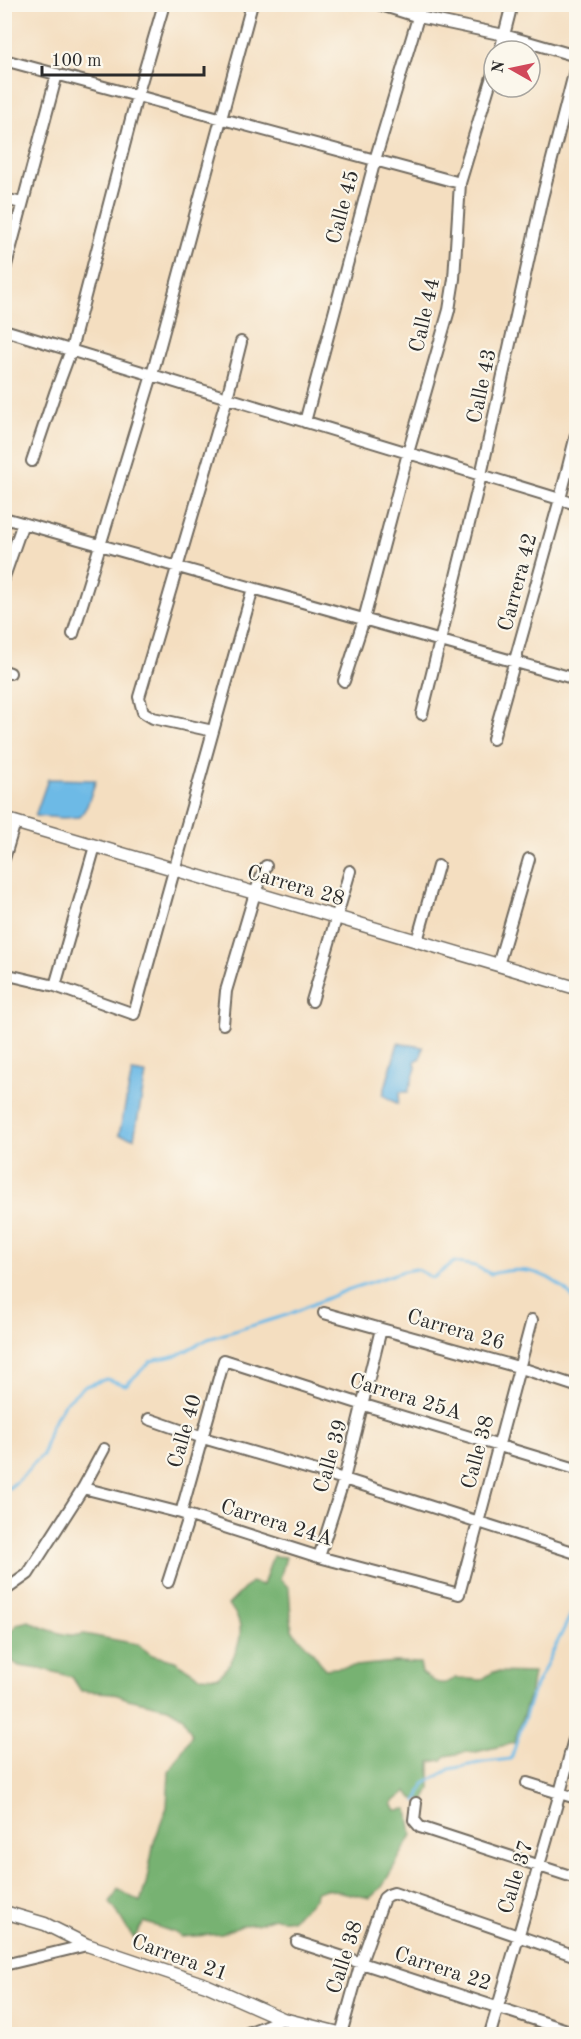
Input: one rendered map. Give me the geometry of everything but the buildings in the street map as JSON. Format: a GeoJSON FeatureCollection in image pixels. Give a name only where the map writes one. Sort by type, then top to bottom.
{"type":"FeatureCollection","features":[{"type":"Feature","properties":{"kind":"street"},"geometry":{"type":"LineString","coordinates":[[32,461],[71,350],[137,96],[164,4]]}},
{"type":"Feature","properties":{"kind":"street"},"geometry":{"type":"LineString","coordinates":[[73,634],[152,375],[252,4]]}},
{"type":"Feature","properties":{"kind":"street"},"geometry":{"type":"LineString","coordinates":[[378,4],[418,17],[504,35],[576,56]]}},
{"type":"Feature","properties":{"kind":"street","name":"Calle 45"},"geometry":{"type":"LineString","coordinates":[[305,422],[375,160],[422,4]]}},
{"type":"Feature","properties":{"kind":"street"},"geometry":{"type":"LineString","coordinates":[[503,39],[512,4]]}},
{"type":"Feature","properties":{"kind":"street"},"geometry":{"type":"LineString","coordinates":[[4,60],[460,183]]}},
{"type":"Feature","properties":{"kind":"street","name":"Calle 43"},"geometry":{"type":"LineString","coordinates":[[422,714],[481,475],[542,198],[576,66]]}},
{"type":"Feature","properties":{"kind":"street"},"geometry":{"type":"LineString","coordinates":[[4,273],[57,74]]}},
{"type":"Feature","properties":{"kind":"street","name":"Calle 44"},"geometry":{"type":"LineString","coordinates":[[344,681],[364,619],[448,310],[454,279],[460,183],[485,99]]}},
{"type":"Feature","properties":{"kind":"street"},"geometry":{"type":"LineString","coordinates":[[4,199],[22,204]]}},
{"type":"Feature","properties":{"kind":"street"},"geometry":{"type":"LineString","coordinates":[[4,330],[576,504]]}},
{"type":"Feature","properties":{"kind":"street"},"geometry":{"type":"LineString","coordinates":[[213,731],[153,718],[144,712],[139,698],[227,398],[241,342]]}},
{"type":"Feature","properties":{"kind":"street","name":"Carrera 42"},"geometry":{"type":"LineString","coordinates":[[493,739],[576,435]]}},
{"type":"Feature","properties":{"kind":"street"},"geometry":{"type":"LineString","coordinates":[[4,518],[576,679]]}},
{"type":"Feature","properties":{"kind":"street"},"geometry":{"type":"LineString","coordinates":[[4,577],[23,523]]}},
{"type":"Feature","properties":{"kind":"street"},"geometry":{"type":"LineString","coordinates":[[4,974],[55,986],[135,1014],[253,588]]}},
{"type":"Feature","properties":{"kind":"street"},"geometry":{"type":"LineString","coordinates":[[4,859],[10,820]]}},
{"type":"Feature","properties":{"kind":"street","name":"Carrera 28"},"geometry":{"type":"LineString","coordinates":[[10,820],[576,988]]}},
{"type":"Feature","properties":{"kind":"street"},"geometry":{"type":"LineString","coordinates":[[55,986],[95,846]]}},
{"type":"Feature","properties":{"kind":"street"},"geometry":{"type":"LineString","coordinates":[[498,965],[529,859]]}},
{"type":"Feature","properties":{"kind":"street"},"geometry":{"type":"LineString","coordinates":[[223,1024],[226,991],[255,893],[266,866]]}},
{"type":"Feature","properties":{"kind":"street"},"geometry":{"type":"LineString","coordinates":[[417,941],[438,866]]}},
{"type":"Feature","properties":{"kind":"street"},"geometry":{"type":"LineString","coordinates":[[312,1001],[350,871]]}},
{"type":"Feature","properties":{"kind":"street","name":"Carrera 26"},"geometry":{"type":"LineString","coordinates":[[324,1313],[518,1367],[576,1386]]}},
{"type":"Feature","properties":{"kind":"street","name":"Calle 38"},"geometry":{"type":"LineString","coordinates":[[459,1594],[532,1320]]}},
{"type":"Feature","properties":{"kind":"street","name":"Calle 39"},"geometry":{"type":"LineString","coordinates":[[320,1557],[364,1405],[381,1329]]}},
{"type":"Feature","properties":{"kind":"street","name":"Carrera 25A"},"geometry":{"type":"LineString","coordinates":[[224,1360],[576,1469]]}},
{"type":"Feature","properties":{"kind":"street","name":"Calle 40"},"geometry":{"type":"LineString","coordinates":[[168,1582],[188,1520],[184,1514],[224,1360]]}},
{"type":"Feature","properties":{"kind":"street"},"geometry":{"type":"LineString","coordinates":[[149,1419],[203,1438],[344,1479],[576,1553]]}},
{"type":"Feature","properties":{"kind":"street"},"geometry":{"type":"LineString","coordinates":[[4,1591],[28,1574],[83,1488],[104,1449]]}},
{"type":"Feature","properties":{"kind":"street","name":"Carrera 24A"},"geometry":{"type":"LineString","coordinates":[[83,1488],[184,1514],[320,1557],[459,1594]]}},
{"type":"Feature","properties":{"kind":"street","name":"Calle 37"},"geometry":{"type":"LineString","coordinates":[[490,2034],[576,1731]]}},
{"type":"Feature","properties":{"kind":"street"},"geometry":{"type":"LineString","coordinates":[[527,1783],[576,1798]]}},
{"type":"Feature","properties":{"kind":"street"},"geometry":{"type":"LineString","coordinates":[[416,1803],[414,1820],[420,1827],[576,1878]]}},
{"type":"Feature","properties":{"kind":"street","name":"Calle 38"},"geometry":{"type":"LineString","coordinates":[[342,2034],[361,1962],[384,1898],[388,1894],[394,1893],[518,1936]]}},
{"type":"Feature","properties":{"kind":"street","name":"Carrera 21"},"geometry":{"type":"LineString","coordinates":[[4,1912],[45,1924],[87,1945],[206,1985],[288,2020],[342,2034]]}},
{"type":"Feature","properties":{"kind":"street"},"geometry":{"type":"LineString","coordinates":[[518,1936],[576,1956]]}},
{"type":"Feature","properties":{"kind":"street","name":"Carrera 22"},"geometry":{"type":"LineString","coordinates":[[297,1942],[576,2033]]}},
{"type":"Feature","properties":{"kind":"street"},"geometry":{"type":"LineString","coordinates":[[4,1965],[87,1945]]}},
{"type":"Feature","properties":{"kind":"street"},"geometry":{"type":"LineString","coordinates":[[245,2034],[288,2020],[290,2034]]}},
{"type":"Feature","properties":{"kind":"green space"},"geometry":{"type":"Polygon","coordinates":[[[273,1556],[286,1557],[280,1579],[289,1588],[292,1630],[325,1669],[395,1662],[420,1663],[422,1673],[442,1683],[455,1678],[481,1680],[493,1672],[533,1673],[529,1697],[514,1743],[446,1756],[442,1760],[430,1762],[430,1790],[424,1801],[412,1798],[407,1791],[392,1803],[396,1810],[408,1809],[412,1835],[382,1887],[370,1898],[326,1889],[316,1892],[315,1898],[292,1920],[274,1918],[256,1924],[241,1925],[222,1934],[181,1937],[176,1933],[144,1922],[134,1938],[110,1903],[118,1889],[140,1902],[154,1842],[167,1807],[169,1772],[192,1735],[183,1717],[168,1708],[112,1693],[81,1691],[72,1677],[19,1666],[5,1656],[5,1633],[10,1633],[17,1624],[29,1621],[48,1630],[64,1634],[84,1634],[137,1644],[152,1655],[175,1661],[199,1676],[218,1677],[231,1661],[239,1641],[239,1622],[228,1605],[251,1582],[263,1585],[273,1556]]]}},
{"type":"Feature","properties":{"kind":"water"},"geometry":{"type":"Polygon","coordinates":[[[48,779],[96,780],[87,806],[80,817],[35,816],[48,779]]]}},
{"type":"Feature","properties":{"kind":"water"},"geometry":{"type":"Polygon","coordinates":[[[398,1043],[423,1047],[421,1058],[415,1061],[416,1068],[408,1092],[400,1092],[398,1104],[383,1095],[398,1043]]]}},
{"type":"Feature","properties":{"kind":"water"},"geometry":{"type":"Polygon","coordinates":[[[132,1072],[146,1074],[134,1138],[119,1135],[132,1072]]]}},
{"type":"Feature","properties":{"kind":"waterway"},"geometry":{"type":"LineString","coordinates":[[4,1487],[9,1488],[43,1455],[50,1428],[64,1404],[83,1387],[106,1379],[126,1385],[151,1361],[178,1355],[208,1339],[287,1315],[347,1290],[404,1271],[416,1269],[433,1278],[454,1262],[475,1266],[491,1274],[516,1270],[528,1271],[558,1284],[576,1301]]}},
{"type":"Feature","properties":{"kind":"waterway"},"geometry":{"type":"LineString","coordinates":[[417,1801],[424,1784],[450,1769],[511,1759],[533,1692],[576,1604]]}}]}
